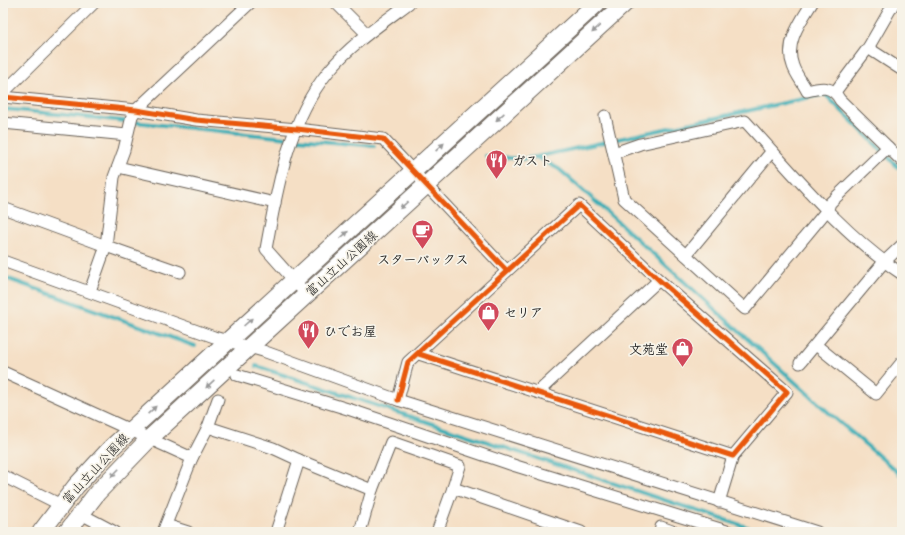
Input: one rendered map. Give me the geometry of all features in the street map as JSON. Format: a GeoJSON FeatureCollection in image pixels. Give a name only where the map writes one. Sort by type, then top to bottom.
{"type":"FeatureCollection","features":[{"type":"Feature","properties":{"kind":"main road","name":"富山立山公園線"},"geometry":{"type":"LineString","coordinates":[[41,532],[61,504],[96,463],[227,341],[597,3]]}},
{"type":"Feature","properties":{"kind":"main road","name":"富山立山公園線"},"geometry":{"type":"LineString","coordinates":[[67,532],[80,514],[115,473],[150,438],[624,3]]}},
{"type":"Feature","properties":{"kind":"street"},"geometry":{"type":"LineString","coordinates":[[3,93],[94,3]]}},
{"type":"Feature","properties":{"kind":"street"},"geometry":{"type":"LineString","coordinates":[[90,292],[106,246],[114,177],[132,116],[136,110],[250,3]]}},
{"type":"Feature","properties":{"kind":"street"},"geometry":{"type":"LineString","coordinates":[[336,3],[367,34]]}},
{"type":"Feature","properties":{"kind":"street"},"geometry":{"type":"LineString","coordinates":[[307,294],[266,249],[275,203],[294,133],[309,98],[328,72],[367,34],[409,3]]}},
{"type":"Feature","properties":{"kind":"street"},"geometry":{"type":"LineString","coordinates":[[812,3],[796,29],[791,45],[792,66],[807,90],[823,87],[835,92],[840,100],[902,161]]}},
{"type":"Feature","properties":{"kind":"street"},"geometry":{"type":"LineString","coordinates":[[835,92],[868,48],[894,3]]}},
{"type":"Feature","properties":{"kind":"street"},"geometry":{"type":"LineString","coordinates":[[868,48],[902,70]]}},
{"type":"Feature","properties":{"kind":"street"},"geometry":{"type":"LineString","coordinates":[[3,97],[136,110],[196,120],[297,129],[383,139],[507,271]]}},
{"type":"Feature","properties":{"kind":"street"},"geometry":{"type":"LineString","coordinates":[[605,116],[624,199],[745,309],[828,209],[830,204],[888,147]]}},
{"type":"Feature","properties":{"kind":"street"},"geometry":{"type":"LineString","coordinates":[[614,153],[640,144],[745,121],[828,209],[884,262],[902,274]]}},
{"type":"Feature","properties":{"kind":"street"},"geometry":{"type":"LineString","coordinates":[[3,123],[127,135]]}},
{"type":"Feature","properties":{"kind":"street"},"geometry":{"type":"LineString","coordinates":[[686,255],[772,151]]}},
{"type":"Feature","properties":{"kind":"street"},"geometry":{"type":"LineString","coordinates":[[118,167],[275,203]]}},
{"type":"Feature","properties":{"kind":"street"},"geometry":{"type":"LineString","coordinates":[[398,400],[408,362],[419,354],[579,206],[659,280],[787,392],[733,456],[720,502]]}},
{"type":"Feature","properties":{"kind":"street"},"geometry":{"type":"LineString","coordinates":[[3,208],[180,272]]}},
{"type":"Feature","properties":{"kind":"street"},"geometry":{"type":"LineString","coordinates":[[800,363],[884,262],[902,245]]}},
{"type":"Feature","properties":{"kind":"street"},"geometry":{"type":"LineString","coordinates":[[3,261],[398,400],[817,532]]}},
{"type":"Feature","properties":{"kind":"street"},"geometry":{"type":"LineString","coordinates":[[538,392],[659,280]]}},
{"type":"Feature","properties":{"kind":"street"},"geometry":{"type":"LineString","coordinates":[[816,345],[876,394],[902,362]]}},
{"type":"Feature","properties":{"kind":"street"},"geometry":{"type":"LineString","coordinates":[[419,354],[733,456]]}},
{"type":"Feature","properties":{"kind":"street"},"geometry":{"type":"LineString","coordinates":[[3,372],[192,458]]}},
{"type":"Feature","properties":{"kind":"street"},"geometry":{"type":"LineString","coordinates":[[237,375],[351,410],[516,466],[730,532]]}},
{"type":"Feature","properties":{"kind":"street"},"geometry":{"type":"LineString","coordinates":[[188,532],[164,529],[192,458],[208,426],[218,399]]}},
{"type":"Feature","properties":{"kind":"street"},"geometry":{"type":"LineString","coordinates":[[208,426],[273,448],[298,460],[372,490]]}},
{"type":"Feature","properties":{"kind":"street"},"geometry":{"type":"LineString","coordinates":[[360,532],[372,490],[391,442],[460,466],[437,532]]}},
{"type":"Feature","properties":{"kind":"street"},"geometry":{"type":"LineString","coordinates":[[276,532],[298,460]]}},
{"type":"Feature","properties":{"kind":"street"},"geometry":{"type":"LineString","coordinates":[[3,476],[61,504]]}},
{"type":"Feature","properties":{"kind":"street"},"geometry":{"type":"LineString","coordinates":[[453,488],[582,532]]}},
{"type":"Feature","properties":{"kind":"street"},"geometry":{"type":"LineString","coordinates":[[80,514],[115,532]]}},
{"type":"Feature","properties":{"kind":"street"},"geometry":{"type":"LineString","coordinates":[[660,532],[661,527],[675,532]]}},
{"type":"Feature","properties":{"kind":"waterway"},"geometry":{"type":"LineString","coordinates":[[486,156],[523,159],[536,157],[825,94],[902,171]]}},
{"type":"Feature","properties":{"kind":"waterway"},"geometry":{"type":"LineString","coordinates":[[3,109],[281,138],[374,146]]}},
{"type":"Feature","properties":{"kind":"waterway"},"geometry":{"type":"LineString","coordinates":[[536,157],[559,169],[828,412],[902,476]]}},
{"type":"Feature","properties":{"kind":"waterway"},"geometry":{"type":"LineString","coordinates":[[3,277],[195,346]]}},
{"type":"Feature","properties":{"kind":"waterway"},"geometry":{"type":"LineString","coordinates":[[256,366],[762,532]]}},
{"type":"Feature","properties":{"kind":"cycle path"},"geometry":{"type":"LineString","coordinates":[[3,97],[136,110],[196,120],[297,129],[383,139],[507,271]]}},
{"type":"Feature","properties":{"kind":"cycle path"},"geometry":{"type":"LineString","coordinates":[[398,400],[408,362],[579,205],[659,280],[787,392],[733,456],[419,354]]}},
{"type":"Feature","properties":{"kind":"place","name":"ガスト"},"geometry":{"type":"Point","coordinates":[496,180]}},
{"type":"Feature","properties":{"kind":"place","name":"スターバックス"},"geometry":{"type":"Point","coordinates":[423,250]}},
{"type":"Feature","properties":{"kind":"place","name":"セリア"},"geometry":{"type":"Point","coordinates":[488,332]}},
{"type":"Feature","properties":{"kind":"place","name":"ひでお屋"},"geometry":{"type":"Point","coordinates":[308,350]}},
{"type":"Feature","properties":{"kind":"place","name":"文苑堂"},"geometry":{"type":"Point","coordinates":[683,368]}}]}
